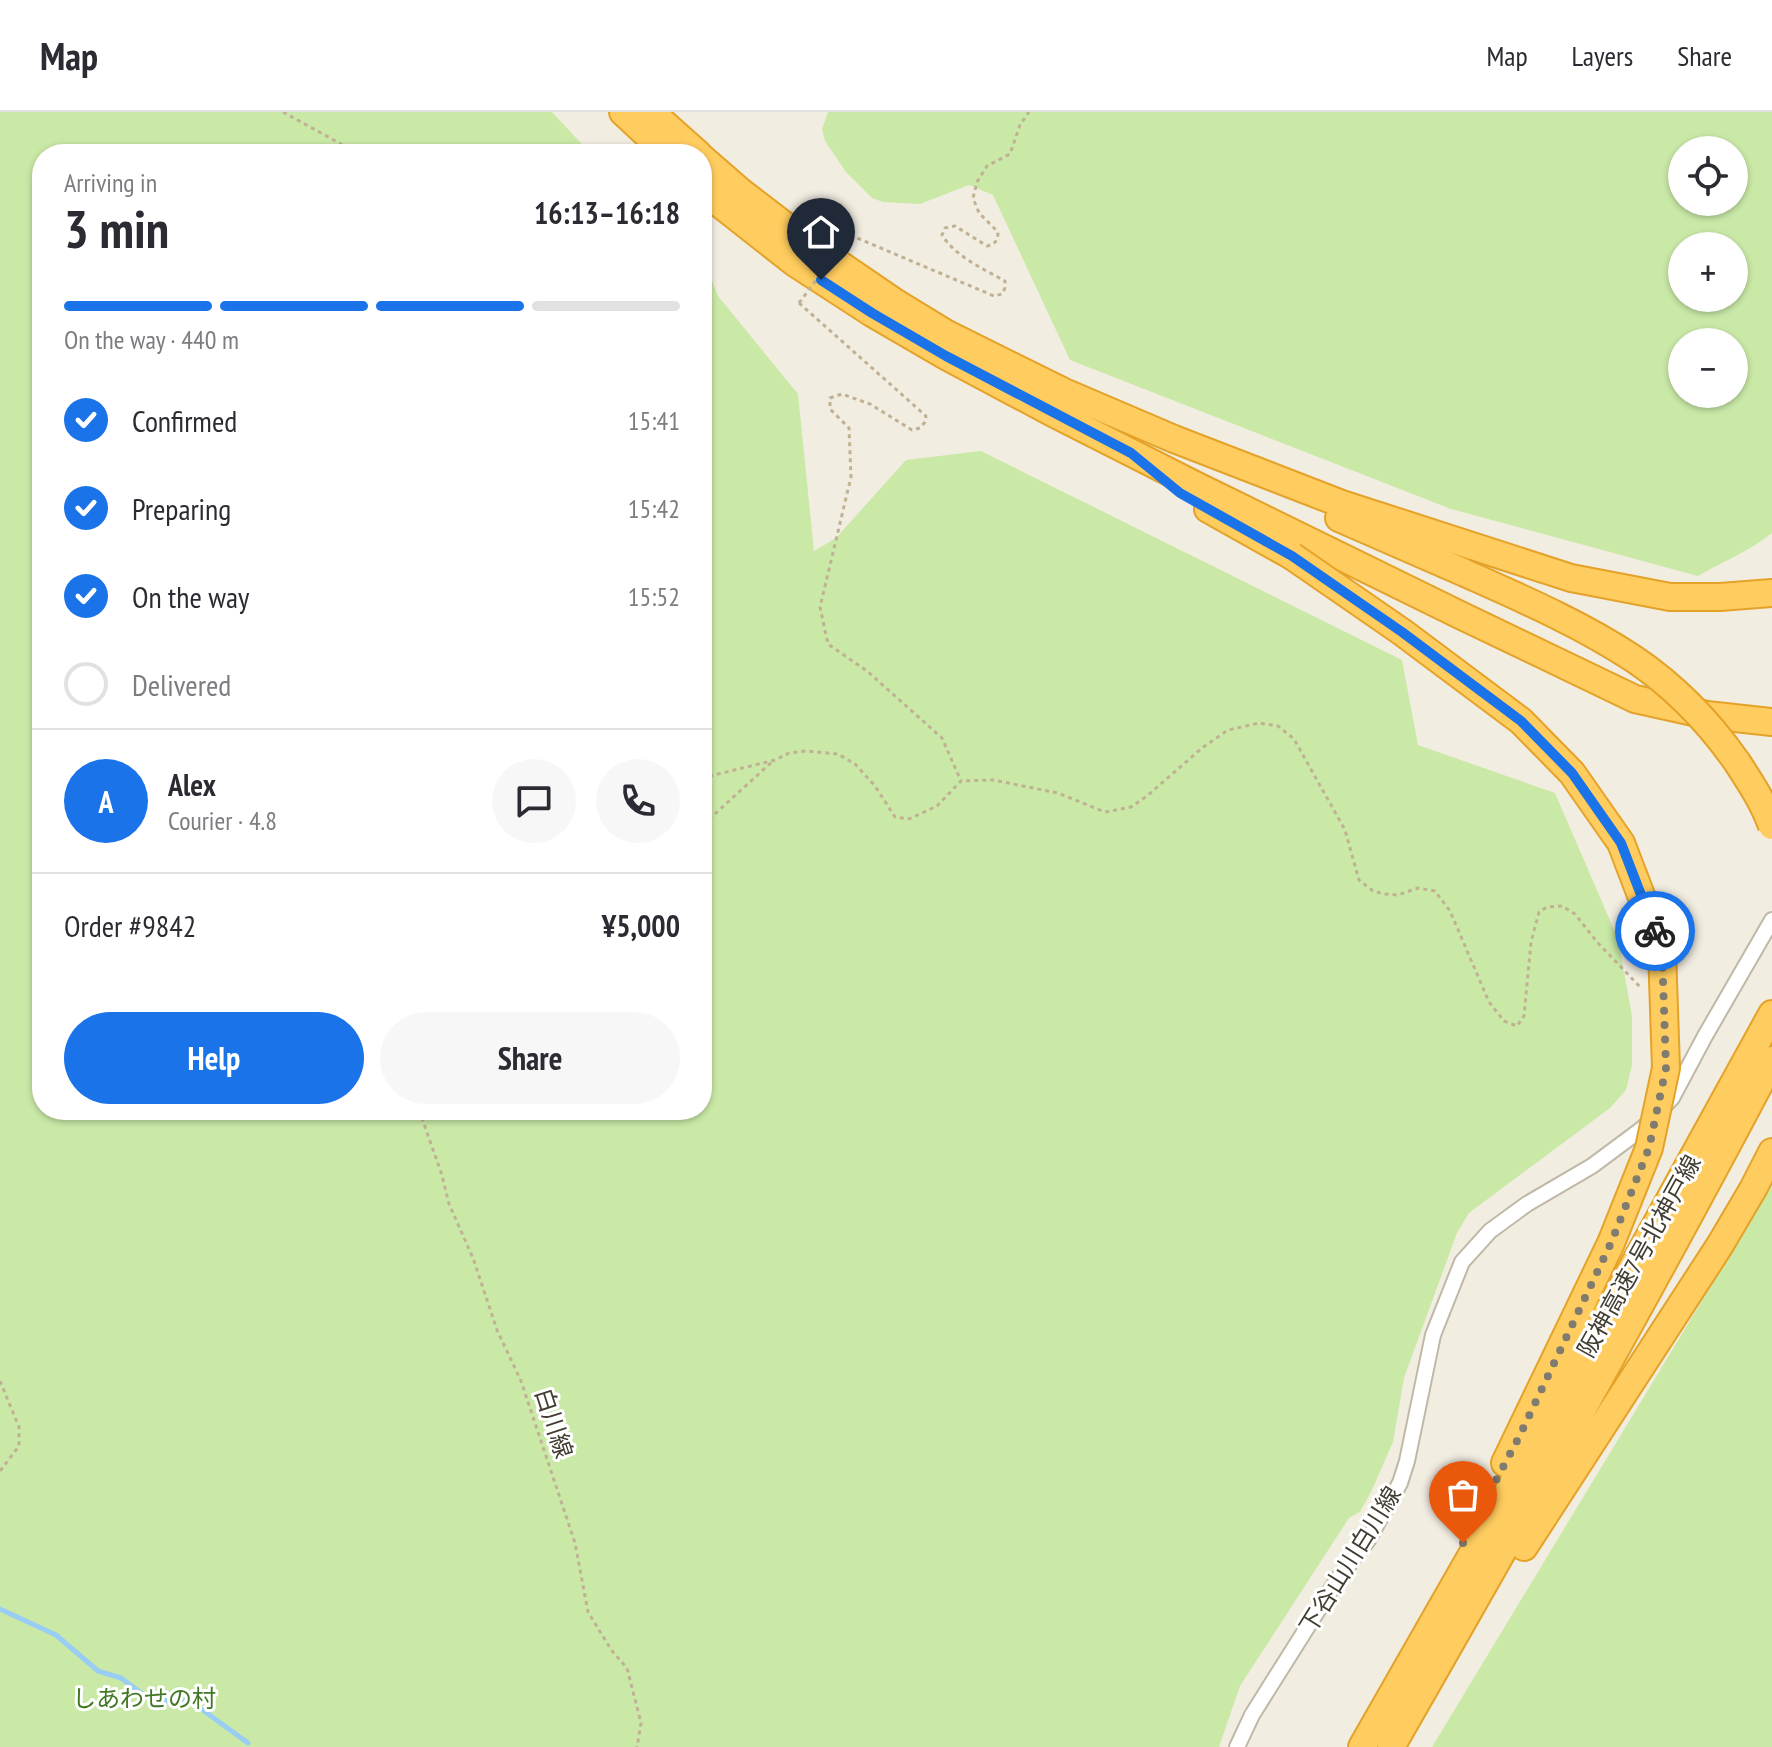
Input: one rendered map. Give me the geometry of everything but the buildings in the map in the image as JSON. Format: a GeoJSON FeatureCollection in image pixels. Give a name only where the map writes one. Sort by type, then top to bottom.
{"type":"FeatureCollection","features":[{"type":"Feature","properties":{"kind":"highway"},"geometry":{"type":"LineString","coordinates":[[623,112],[657,144]]}},
{"type":"Feature","properties":{"kind":"highway"},"geometry":{"type":"LineString","coordinates":[[651,112],[687,144]]}},
{"type":"Feature","properties":{"kind":"highway"},"geometry":{"type":"LineString","coordinates":[[712,167],[801,238],[947,334],[1064,392],[1174,439],[1342,504],[1571,578],[1670,597],[1772,593]]}},
{"type":"Feature","properties":{"kind":"highway"},"geometry":{"type":"LineString","coordinates":[[712,196],[795,263],[872,313],[946,356],[1131,453],[1635,699],[1707,715],[1772,722]]}},
{"type":"Feature","properties":{"kind":"highway"},"geometry":{"type":"LineString","coordinates":[[1174,439],[1343,520],[1552,612],[1635,659],[1698,713],[1726,746],[1751,783],[1772,826]]}},
{"type":"Feature","properties":{"kind":"highway"},"geometry":{"type":"LineString","coordinates":[[1131,453],[1180,493],[1292,556],[1402,632],[1521,721],[1572,773],[1621,843],[1662,950],[1666,1068],[1649,1148],[1611,1243],[1519,1437],[1422,1622],[1368,1737]]}},
{"type":"Feature","properties":{"kind":"highway","name":"阪神高速7号北神戸線"},"geometry":{"type":"LineString","coordinates":[[1368,1737],[1554,1410],[1772,1014]]}},
{"type":"Feature","properties":{"kind":"highway","name":"阪神高速7号北神戸線"},"geometry":{"type":"LineString","coordinates":[[1392,1747],[1566,1439],[1772,1060]]}},
{"type":"Feature","properties":{"kind":"highway"},"geometry":{"type":"LineString","coordinates":[[1392,1747],[1720,1245],[1772,1152]]}},
{"type":"Feature","properties":{"kind":"street","name":"下谷山川白川線"},"geometry":{"type":"LineString","coordinates":[[1237,1747],[1252,1715],[1337,1580],[1368,1540],[1400,1483],[1433,1335],[1462,1262],[1490,1231],[1527,1204],[1592,1166],[1643,1128],[1672,1098],[1772,920]]}},
{"type":"Feature","properties":{"kind":"path"},"geometry":{"type":"LineString","coordinates":[[283,112],[341,144]]}},
{"type":"Feature","properties":{"kind":"path"},"geometry":{"type":"LineString","coordinates":[[961,781],[942,738],[867,671],[828,644],[820,607],[851,477],[849,428],[830,409],[830,398],[842,394],[870,404],[912,430],[920,428],[926,416],[799,303],[850,235],[994,296],[1002,294],[1005,281],[947,244],[942,235],[945,228],[955,226],[987,246],[998,239],[998,232],[979,213],[973,198],[977,182],[987,166],[1010,154],[1020,125],[1029,112]]}},
{"type":"Feature","properties":{"kind":"path"},"geometry":{"type":"LineString","coordinates":[[712,776],[806,751],[838,754],[855,764],[875,786],[895,817],[909,819],[937,806],[961,781],[993,780],[1058,793],[1105,812],[1131,807],[1139,802],[1228,730],[1259,723],[1278,726],[1294,739],[1345,830],[1359,880],[1373,891],[1384,894],[1398,895],[1418,888],[1435,891],[1450,911],[1489,1002],[1504,1021],[1517,1026],[1524,1016],[1531,942],[1539,912],[1547,907],[1562,906],[1575,914],[1635,984],[1647,993]]}},
{"type":"Feature","properties":{"kind":"path"},"geometry":{"type":"LineString","coordinates":[[712,817],[775,760]]}},
{"type":"Feature","properties":{"kind":"path","name":"白川線"},"geometry":{"type":"LineString","coordinates":[[423,1120],[449,1204],[473,1258],[497,1330],[521,1381],[575,1543],[588,1612],[612,1651],[627,1668],[641,1723],[637,1747]]}},
{"type":"Feature","properties":{"kind":"path"},"geometry":{"type":"LineString","coordinates":[[0,1381],[19,1427],[19,1446],[0,1471]]}},
{"type":"Feature","properties":{"kind":"green space","name":"しあわせの村"},"geometry":{"type":"Polygon","coordinates":[[[0,112],[552,112],[582,144],[32,144],[32,1120],[712,1120],[712,281],[718,296],[798,394],[814,551],[836,538],[906,460],[981,451],[1402,660],[1418,745],[1555,793],[1618,939],[1632,1016],[1632,1065],[1626,1090],[1610,1108],[1469,1213],[1457,1233],[1404,1378],[1393,1442],[1372,1490],[1360,1512],[1349,1518],[1240,1686],[1219,1747],[0,1747],[0,112]]]}},
{"type":"Feature","properties":{"kind":"green space"},"geometry":{"type":"Polygon","coordinates":[[[828,112],[1772,112],[1772,533],[1698,576],[1451,509],[1070,360],[993,195],[969,185],[920,204],[883,202],[872,198],[846,172],[825,141],[822,129],[828,112]]]}},
{"type":"Feature","properties":{"kind":"green space"},"geometry":{"type":"Polygon","coordinates":[[[1772,1185],[1772,1747],[1432,1747],[1772,1185]]]}},
{"type":"Feature","properties":{"kind":"waterway"},"geometry":{"type":"LineString","coordinates":[[0,1609],[56,1635],[98,1671],[121,1678],[152,1701],[189,1700],[248,1743]]}},
{"type":"Feature","properties":{"kind":"way so far"},"geometry":{"type":"LineString","coordinates":[[1463,1543],[1519,1437],[1611,1243],[1649,1148],[1666,1068],[1662,950],[1655,931]]}},
{"type":"Feature","properties":{"kind":"route"},"geometry":{"type":"LineString","coordinates":[[821,280],[946,356],[1131,453],[1180,493],[1292,556],[1402,632],[1521,721],[1572,773],[1621,843],[1655,931]]}}]}
